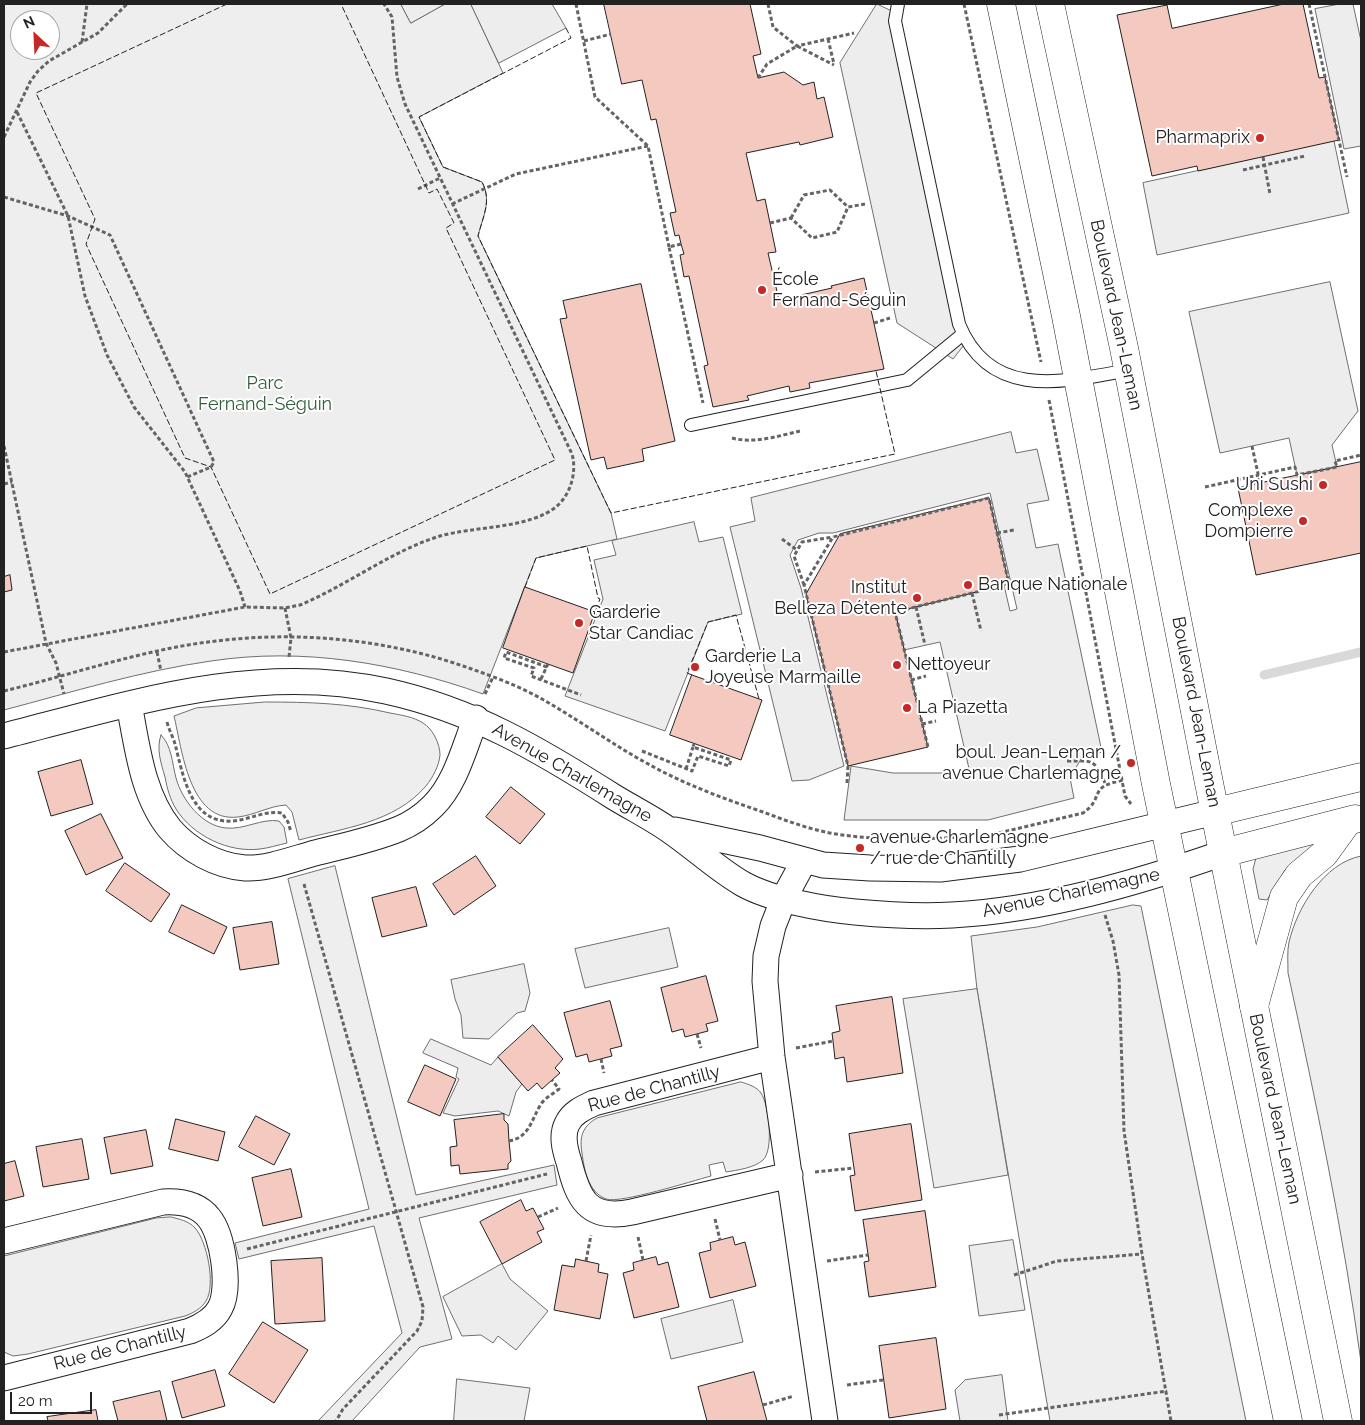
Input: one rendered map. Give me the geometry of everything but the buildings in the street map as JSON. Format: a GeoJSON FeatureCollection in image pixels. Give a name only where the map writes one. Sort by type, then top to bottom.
{"type":"FeatureCollection","features":[{"type":"Feature","properties":{"kind":"main road"},"geometry":{"type":"LineString","coordinates":[[1001,4],[1079,380],[1164,824],[1288,1421]]}},
{"type":"Feature","properties":{"kind":"main road","name":"Boulevard Jean-Leman"},"geometry":{"type":"LineString","coordinates":[[1050,4],[1128,370],[1338,1421]]}},
{"type":"Feature","properties":{"kind":"main road"},"geometry":{"type":"LineString","coordinates":[[1215,812],[1361,777]]}},
{"type":"Feature","properties":{"kind":"main road"},"geometry":{"type":"LineString","coordinates":[[1223,853],[1355,819]]}},
{"type":"Feature","properties":{"kind":"main road"},"geometry":{"type":"LineString","coordinates":[[1254,1006],[1279,909],[1284,897],[1309,866],[1324,854],[1355,819]]}},
{"type":"Feature","properties":{"kind":"street","name":"Avenue Charlemagne"},"geometry":{"type":"LineString","coordinates":[[4,736],[174,693],[238,683],[310,682],[383,690],[440,705],[480,708],[532,746],[667,828],[742,883],[784,898],[836,910],[889,915],[951,915],[1044,902],[1128,883],[1223,853]]}},
{"type":"Feature","properties":{"kind":"street","name":"Avenue Charlemagne"},"geometry":{"type":"LineString","coordinates":[[129,704],[144,771],[159,813],[171,830],[205,856],[226,865],[246,868],[266,866],[379,836],[415,820],[433,806],[452,779],[480,708]]}},
{"type":"Feature","properties":{"kind":"street","name":"Avenue Charlemagne"},"geometry":{"type":"LineString","coordinates":[[667,828],[760,848],[804,861],[838,867],[940,869],[985,865],[1040,855],[1215,812]]}},
{"type":"Feature","properties":{"kind":"street"},"geometry":{"type":"LineString","coordinates":[[804,861],[784,898],[773,926],[766,956],[765,981],[782,1053],[790,1175],[826,1421]]}},
{"type":"Feature","properties":{"kind":"street","name":"Rue de Chantilly"},"geometry":{"type":"LineString","coordinates":[[782,1053],[581,1108],[568,1122],[564,1137],[564,1147],[575,1188],[580,1198],[596,1210],[612,1214],[632,1212],[790,1175]]}},
{"type":"Feature","properties":{"kind":"street","name":"Rue de Chantilly"},"geometry":{"type":"LineString","coordinates":[[4,1241],[163,1202],[176,1201],[200,1210],[210,1218],[216,1230],[226,1277],[221,1306],[214,1317],[190,1331],[4,1378]]}},
{"type":"Feature","properties":{"kind":"lane"},"geometry":{"type":"LineString","coordinates":[[898,4],[895,21],[963,334],[973,350],[998,370],[1028,382],[1045,383],[1079,380],[1128,370]]}},
{"type":"Feature","properties":{"kind":"lane"},"geometry":{"type":"LineString","coordinates":[[692,425],[907,380],[963,334]]}},
{"type":"Feature","properties":{"kind":"path"},"geometry":{"type":"LineString","coordinates":[[81,42],[87,4]]}},
{"type":"Feature","properties":{"kind":"path"},"geometry":{"type":"LineString","coordinates":[[4,137],[30,82],[38,71],[49,61],[98,33],[127,4]]}},
{"type":"Feature","properties":{"kind":"path"},"geometry":{"type":"LineString","coordinates":[[4,652],[245,607],[285,608],[312,600],[430,540],[458,531],[540,517],[559,505],[570,485],[575,464],[572,454],[400,91],[392,17],[384,4]]}},
{"type":"Feature","properties":{"kind":"path"},"geometry":{"type":"LineString","coordinates":[[576,4],[595,97],[648,146],[703,405],[709,421],[719,433],[743,440],[800,432]]}},
{"type":"Feature","properties":{"kind":"path"},"geometry":{"type":"LineString","coordinates":[[768,4],[773,27],[797,46],[834,65],[828,39]]}},
{"type":"Feature","properties":{"kind":"path"},"geometry":{"type":"LineString","coordinates":[[964,4],[1036,342]]}},
{"type":"Feature","properties":{"kind":"path"},"geometry":{"type":"LineString","coordinates":[[1310,4],[1347,177]]}},
{"type":"Feature","properties":{"kind":"path"},"geometry":{"type":"LineString","coordinates":[[758,78],[767,64],[797,46],[854,33]]}},
{"type":"Feature","properties":{"kind":"path"},"geometry":{"type":"LineString","coordinates":[[584,41],[611,34]]}},
{"type":"Feature","properties":{"kind":"path"},"geometry":{"type":"LineString","coordinates":[[17,112],[68,216],[85,296],[108,355],[134,406],[187,477],[240,591],[245,607]]}},
{"type":"Feature","properties":{"kind":"path"},"geometry":{"type":"LineString","coordinates":[[452,204],[516,174],[648,146]]}},
{"type":"Feature","properties":{"kind":"path"},"geometry":{"type":"LineString","coordinates":[[1262,156],[1270,194]]}},
{"type":"Feature","properties":{"kind":"path"},"geometry":{"type":"LineString","coordinates":[[1242,170],[1305,156]]}},
{"type":"Feature","properties":{"kind":"path"},"geometry":{"type":"LineString","coordinates":[[418,189],[440,178]]}},
{"type":"Feature","properties":{"kind":"path"},"geometry":{"type":"LineString","coordinates":[[770,223],[791,218],[804,196],[830,190],[848,207]]}},
{"type":"Feature","properties":{"kind":"path"},"geometry":{"type":"LineString","coordinates":[[4,197],[68,216],[110,235],[160,339],[214,462],[211,467],[187,477]]}},
{"type":"Feature","properties":{"kind":"path"},"geometry":{"type":"LineString","coordinates":[[848,207],[865,204]]}},
{"type":"Feature","properties":{"kind":"path"},"geometry":{"type":"LineString","coordinates":[[791,218],[812,238],[837,232],[848,207]]}},
{"type":"Feature","properties":{"kind":"path"},"geometry":{"type":"LineString","coordinates":[[669,247],[682,244]]}},
{"type":"Feature","properties":{"kind":"path"},"geometry":{"type":"LineString","coordinates":[[874,323],[890,318]]}},
{"type":"Feature","properties":{"kind":"path"},"geometry":{"type":"LineString","coordinates":[[1055,428],[1125,796],[1131,805]]}},
{"type":"Feature","properties":{"kind":"path"},"geometry":{"type":"LineString","coordinates":[[4,446],[46,643],[56,663],[64,697]]}},
{"type":"Feature","properties":{"kind":"path"},"geometry":{"type":"LineString","coordinates":[[1252,446],[1260,483]]}},
{"type":"Feature","properties":{"kind":"path"},"geometry":{"type":"LineString","coordinates":[[1205,486],[1295,467],[1297,475],[1337,468],[1335,461],[1361,455]]}},
{"type":"Feature","properties":{"kind":"path"},"geometry":{"type":"LineString","coordinates":[[4,484],[12,482]]}},
{"type":"Feature","properties":{"kind":"path"},"geometry":{"type":"LineString","coordinates":[[847,783],[848,766],[804,585],[794,556],[802,542],[989,498],[1010,584],[895,612],[928,747]]}},
{"type":"Feature","properties":{"kind":"path"},"geometry":{"type":"LineString","coordinates":[[997,533],[1014,530]]}},
{"type":"Feature","properties":{"kind":"path"},"geometry":{"type":"LineString","coordinates":[[804,585],[832,536]]}},
{"type":"Feature","properties":{"kind":"path"},"geometry":{"type":"LineString","coordinates":[[782,539],[797,550]]}},
{"type":"Feature","properties":{"kind":"path"},"geometry":{"type":"LineString","coordinates":[[972,593],[981,632]]}},
{"type":"Feature","properties":{"kind":"path"},"geometry":{"type":"LineString","coordinates":[[916,607],[925,645]]}},
{"type":"Feature","properties":{"kind":"path"},"geometry":{"type":"LineString","coordinates":[[285,608],[291,638],[289,660]]}},
{"type":"Feature","properties":{"kind":"path"},"geometry":{"type":"LineString","coordinates":[[157,652],[161,674]]}},
{"type":"Feature","properties":{"kind":"path"},"geometry":{"type":"LineString","coordinates":[[542,679],[547,666],[506,652],[504,658],[534,668],[531,676],[581,694]]}},
{"type":"Feature","properties":{"kind":"path"},"geometry":{"type":"LineString","coordinates":[[911,680],[926,676]]}},
{"type":"Feature","properties":{"kind":"path","name":"Avenue Charlemagne"},"geometry":{"type":"LineString","coordinates":[[480,708],[493,677]]}},
{"type":"Feature","properties":{"kind":"path"},"geometry":{"type":"LineString","coordinates":[[560,710],[652,766],[716,796],[801,826],[835,834],[862,836],[970,836]]}},
{"type":"Feature","properties":{"kind":"path"},"geometry":{"type":"LineString","coordinates":[[922,724],[936,721]]}},
{"type":"Feature","properties":{"kind":"path"},"geometry":{"type":"LineString","coordinates":[[167,723],[185,783],[190,796],[198,806],[216,818],[228,822],[275,812],[282,813],[288,822],[293,841]]}},
{"type":"Feature","properties":{"kind":"path"},"geometry":{"type":"LineString","coordinates":[[642,751],[692,772],[698,756],[729,766],[731,760],[693,745],[686,769]]}},
{"type":"Feature","properties":{"kind":"path"},"geometry":{"type":"LineString","coordinates":[[1067,761],[1090,761],[1096,764],[1105,783]]}},
{"type":"Feature","properties":{"kind":"path"},"geometry":{"type":"LineString","coordinates":[[990,834],[1083,814],[1089,809],[1105,783],[1123,780]]}},
{"type":"Feature","properties":{"kind":"path"},"geometry":{"type":"LineString","coordinates":[[301,875],[422,1300],[422,1321],[408,1343],[343,1409],[336,1421]]}},
{"type":"Feature","properties":{"kind":"path"},"geometry":{"type":"LineString","coordinates":[[1103,908],[1113,942],[1118,975],[1124,1131],[1142,1254],[1171,1421]]}},
{"type":"Feature","properties":{"kind":"path"},"geometry":{"type":"LineString","coordinates":[[782,1053],[833,1042]]}},
{"type":"Feature","properties":{"kind":"path"},"geometry":{"type":"LineString","coordinates":[[509,1142],[518,1140],[525,1134],[542,1102],[560,1089],[552,1080]]}},
{"type":"Feature","properties":{"kind":"path"},"geometry":{"type":"LineString","coordinates":[[790,1175],[854,1168]]}},
{"type":"Feature","properties":{"kind":"path"},"geometry":{"type":"LineString","coordinates":[[246,1249],[554,1172]]}},
{"type":"Feature","properties":{"kind":"path"},"geometry":{"type":"LineString","coordinates":[[1014,1275],[1057,1261],[1142,1254]]}},
{"type":"Feature","properties":{"kind":"path"},"geometry":{"type":"LineString","coordinates":[[803,1265],[868,1255]]}},
{"type":"Feature","properties":{"kind":"path"},"geometry":{"type":"LineString","coordinates":[[763,1405],[821,1388],[883,1380]]}},
{"type":"Feature","properties":{"kind":"path"},"geometry":{"type":"LineString","coordinates":[[999,1415],[1167,1391]]}},
{"type":"Feature","properties":{"kind":"green space","name":"Parc Fernand-Séguin"},"geometry":{"type":"Polygon","coordinates":[[[4,4],[401,4],[411,23],[445,4],[471,4],[503,73],[419,117],[443,167],[482,182],[485,189],[486,202],[478,236],[611,513],[617,539],[536,558],[483,694],[450,683],[383,666],[315,657],[246,657],[211,661],[107,682],[4,710],[4,4]]]}},
{"type":"Feature","properties":{"kind":"green space"},"geometry":{"type":"Polygon","coordinates":[[[265,702],[343,705],[416,719],[430,729],[437,742],[440,755],[437,767],[426,786],[399,808],[384,816],[351,827],[299,840],[292,812],[286,805],[238,817],[222,816],[208,808],[198,796],[185,764],[174,716],[196,708],[265,702]]]}},
{"type":"Feature","properties":{"kind":"green space"},"geometry":{"type":"Polygon","coordinates":[[[161,735],[170,749],[176,778],[183,795],[201,817],[217,826],[226,828],[266,821],[279,821],[284,827],[287,843],[260,849],[236,848],[213,841],[192,827],[176,809],[169,793],[160,756],[161,735]]]}},
{"type":"Feature","properties":{"kind":"green space"},"geometry":{"type":"Polygon","coordinates":[[[1314,842],[1315,844],[1285,870],[1267,900],[1259,899],[1253,869],[1256,858],[1314,842]]]}},
{"type":"Feature","properties":{"kind":"green space"},"geometry":{"type":"Polygon","coordinates":[[[1361,856],[1361,1362],[1319,1118],[1288,973],[1288,949],[1298,915],[1314,889],[1335,868],[1348,860],[1361,856]]]}},
{"type":"Feature","properties":{"kind":"green space"},"geometry":{"type":"Polygon","coordinates":[[[335,866],[416,1195],[554,1165],[557,1185],[419,1218],[452,1339],[420,1347],[352,1421],[318,1421],[402,1333],[374,1226],[239,1259],[235,1243],[369,1209],[288,879],[335,866]]]}},
{"type":"Feature","properties":{"kind":"green space"},"geometry":{"type":"Polygon","coordinates":[[[1133,905],[1141,906],[1246,1421],[1050,1421],[977,989],[971,936],[1037,927],[1133,905]]]}},
{"type":"Feature","properties":{"kind":"green space"},"geometry":{"type":"Polygon","coordinates":[[[741,1082],[752,1086],[761,1093],[766,1107],[769,1127],[768,1147],[766,1155],[759,1163],[751,1167],[726,1172],[723,1162],[709,1165],[711,1176],[657,1191],[614,1200],[600,1196],[591,1186],[586,1173],[581,1141],[585,1128],[592,1121],[597,1118],[741,1082]]]}},
{"type":"Feature","properties":{"kind":"green space"},"geometry":{"type":"Polygon","coordinates":[[[171,1217],[193,1226],[203,1243],[210,1274],[209,1294],[204,1304],[185,1316],[28,1354],[13,1356],[4,1352],[4,1256],[156,1218],[171,1217]]]}},
{"type":"Feature","properties":{"kind":"shaded area"},"geometry":{"type":"Polygon","coordinates":[[[401,4],[445,4],[411,23],[401,4]]]}},
{"type":"Feature","properties":{"kind":"shaded area"},"geometry":{"type":"Polygon","coordinates":[[[471,4],[552,4],[566,28],[499,63],[471,4]]]}},
{"type":"Feature","properties":{"kind":"shaded area"},"geometry":{"type":"Polygon","coordinates":[[[877,4],[896,13],[967,341],[953,359],[897,323],[840,63],[877,4]]]}},
{"type":"Feature","properties":{"kind":"shaded area"},"geometry":{"type":"Polygon","coordinates":[[[1340,4],[1353,4],[1361,41],[1361,146],[1344,149],[1315,9],[1340,4]]]}},
{"type":"Feature","properties":{"kind":"shaded area"},"geometry":{"type":"Polygon","coordinates":[[[1334,141],[1349,213],[1157,255],[1143,183],[1334,141]]]}},
{"type":"Feature","properties":{"kind":"shaded area"},"geometry":{"type":"Polygon","coordinates":[[[1330,282],[1358,411],[1332,445],[1337,467],[1297,475],[1289,438],[1220,453],[1189,312],[1330,282]]]}},
{"type":"Feature","properties":{"kind":"shaded area"},"geometry":{"type":"Polygon","coordinates":[[[1011,432],[1016,453],[1037,449],[1049,500],[1027,504],[1036,548],[1058,544],[1102,752],[1081,759],[1070,778],[1074,798],[988,820],[844,820],[851,766],[893,773],[970,773],[940,642],[904,650],[895,612],[1004,585],[1010,611],[1017,609],[990,493],[833,533],[819,533],[798,540],[790,555],[801,588],[844,766],[809,780],[792,781],[730,527],[755,521],[751,498],[1011,432]]]}},
{"type":"Feature","properties":{"kind":"shaded area"},"geometry":{"type":"Polygon","coordinates":[[[694,522],[699,542],[723,537],[742,614],[708,622],[665,731],[565,696],[603,599],[594,560],[616,555],[612,541],[694,522]]]}},
{"type":"Feature","properties":{"kind":"shaded area"},"geometry":{"type":"Polygon","coordinates":[[[669,928],[678,967],[585,988],[575,949],[669,928]]]}},
{"type":"Feature","properties":{"kind":"shaded area"},"geometry":{"type":"Polygon","coordinates":[[[524,964],[530,993],[525,1011],[517,1013],[489,1039],[463,1038],[461,1015],[451,980],[524,964]]]}},
{"type":"Feature","properties":{"kind":"shaded area"},"geometry":{"type":"Polygon","coordinates":[[[977,989],[1008,1175],[934,1188],[903,999],[977,989]]]}},
{"type":"Feature","properties":{"kind":"shaded area"},"geometry":{"type":"Polygon","coordinates":[[[431,1039],[491,1065],[498,1057],[522,1084],[516,1092],[509,1116],[498,1111],[455,1116],[443,1113],[459,1079],[456,1077],[458,1068],[423,1053],[431,1039]]]}},
{"type":"Feature","properties":{"kind":"shaded area"},"geometry":{"type":"Polygon","coordinates":[[[1013,1240],[1025,1310],[979,1316],[969,1246],[1013,1240]]]}},
{"type":"Feature","properties":{"kind":"shaded area"},"geometry":{"type":"Polygon","coordinates":[[[502,1264],[510,1279],[548,1311],[516,1350],[498,1336],[493,1343],[481,1335],[462,1336],[443,1297],[502,1264]]]}},
{"type":"Feature","properties":{"kind":"shaded area"},"geometry":{"type":"Polygon","coordinates":[[[733,1300],[743,1342],[671,1359],[661,1319],[733,1300]]]}},
{"type":"Feature","properties":{"kind":"shaded area"},"geometry":{"type":"Polygon","coordinates":[[[1002,1375],[1008,1421],[960,1421],[955,1390],[965,1380],[1002,1375]]]}},
{"type":"Feature","properties":{"kind":"shaded area"},"geometry":{"type":"Polygon","coordinates":[[[457,1379],[530,1388],[524,1421],[454,1421],[457,1379]]]}},
{"type":"Feature","properties":{"kind":"waterway"},"geometry":{"type":"LineString","coordinates":[[1264,675],[1361,652]]}},
{"type":"Feature","properties":{"kind":"fence"},"geometry":{"type":"LineString","coordinates":[[227,4],[36,93],[95,219],[86,244],[185,458],[211,467],[270,594],[555,460],[446,228],[454,223],[437,189],[429,193],[341,4]]}},
{"type":"Feature","properties":{"kind":"fence"},"geometry":{"type":"LineString","coordinates":[[566,28],[571,38],[419,117],[443,167],[482,182],[485,189],[486,202],[478,236],[611,513],[895,454],[876,371]]}},
{"type":"Feature","properties":{"kind":"fence"},"geometry":{"type":"LineString","coordinates":[[525,587],[536,558],[587,546],[598,598],[600,599],[595,612]]}},
{"type":"Feature","properties":{"kind":"fence"},"geometry":{"type":"LineString","coordinates":[[692,675],[687,673],[708,622],[736,615],[759,699]]}},
{"type":"Feature","properties":{"kind":"place","name":"Pharmaprix"},"geometry":{"type":"Point","coordinates":[1260,138]}},
{"type":"Feature","properties":{"kind":"place","name":"École Fernand-Séguin"},"geometry":{"type":"Point","coordinates":[762,290]}},
{"type":"Feature","properties":{"kind":"place","name":"Uni Sushi"},"geometry":{"type":"Point","coordinates":[1323,485]}},
{"type":"Feature","properties":{"kind":"place","name":"Complexe Dompierre"},"geometry":{"type":"Point","coordinates":[1303,521]}},
{"type":"Feature","properties":{"kind":"place","name":"Banque Nationale"},"geometry":{"type":"Point","coordinates":[968,585]}},
{"type":"Feature","properties":{"kind":"place","name":"Institut Belleza Détente"},"geometry":{"type":"Point","coordinates":[917,598]}},
{"type":"Feature","properties":{"kind":"place","name":"Garderie Star Candiac"},"geometry":{"type":"Point","coordinates":[579,623]}},
{"type":"Feature","properties":{"kind":"place","name":"Nettoyeur"},"geometry":{"type":"Point","coordinates":[897,665]}},
{"type":"Feature","properties":{"kind":"place","name":"Garderie La Joyeuse Marmaille"},"geometry":{"type":"Point","coordinates":[695,667]}},
{"type":"Feature","properties":{"kind":"place","name":"La Piazetta"},"geometry":{"type":"Point","coordinates":[907,708]}},
{"type":"Feature","properties":{"kind":"place","name":"boul. Jean-Leman / avenue Charlemagne"},"geometry":{"type":"Point","coordinates":[1131,763]}},
{"type":"Feature","properties":{"kind":"place","name":"avenue Charlemagne / rue de Chantilly"},"geometry":{"type":"Point","coordinates":[860,848]}}]}
